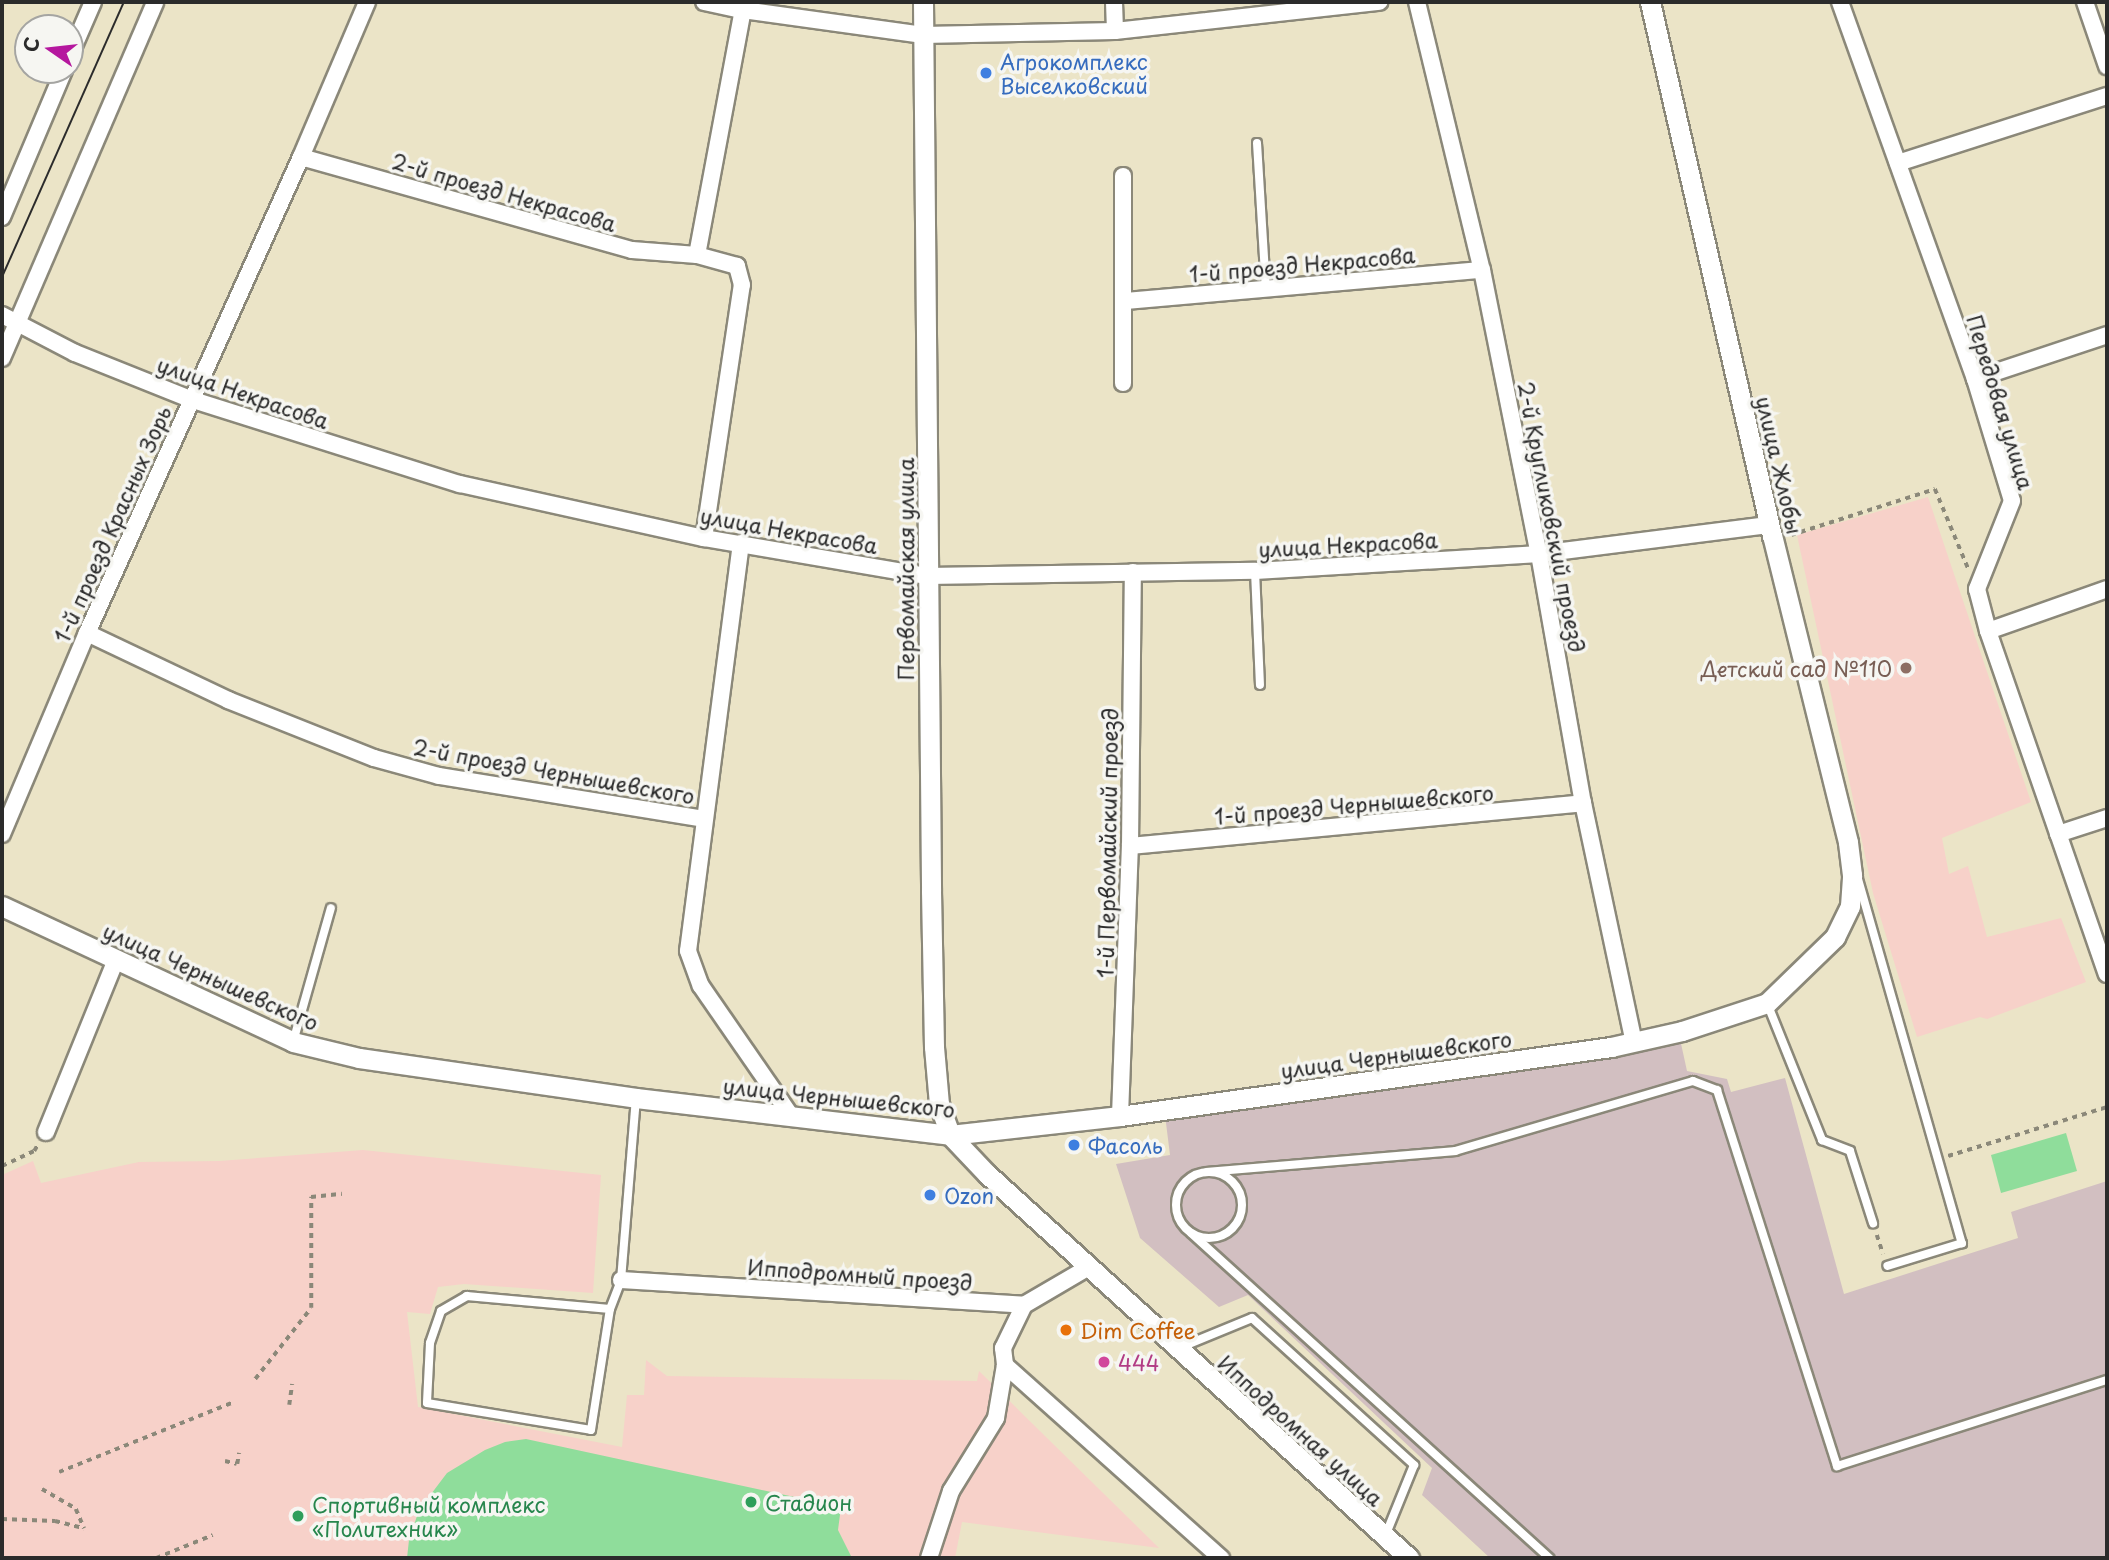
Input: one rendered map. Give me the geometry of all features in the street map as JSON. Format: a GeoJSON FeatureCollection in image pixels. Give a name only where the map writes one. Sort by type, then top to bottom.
{"type":"FeatureCollection","features":[{"type":"Feature","properties":{"kind":"street"},"geometry":{"type":"LineString","coordinates":[[84,23],[93,2]]}},
{"type":"Feature","properties":{"kind":"street"},"geometry":{"type":"LineString","coordinates":[[2,358],[155,2]]}},
{"type":"Feature","properties":{"kind":"street","name":"1-й проезд Красных Зорь"},"geometry":{"type":"LineString","coordinates":[[2,834],[87,633],[301,156],[366,2]]}},
{"type":"Feature","properties":{"kind":"street"},"geometry":{"type":"LineString","coordinates":[[704,2],[923,35],[1115,31],[1379,2]]}},
{"type":"Feature","properties":{"kind":"street","name":"Первомайская улица"},"geometry":{"type":"LineString","coordinates":[[923,2],[934,1047],[939,1104],[950,1135]]}},
{"type":"Feature","properties":{"kind":"street"},"geometry":{"type":"LineString","coordinates":[[1114,2],[1115,31]]}},
{"type":"Feature","properties":{"kind":"street","name":"2-й Кругликовский проезд"},"geometry":{"type":"LineString","coordinates":[[1417,2],[1482,270],[1539,554],[1583,803],[1634,1042]]}},
{"type":"Feature","properties":{"kind":"street","name":"улица Жлобы"},"geometry":{"type":"LineString","coordinates":[[1650,2],[1772,533],[1848,842],[1852,875],[1850,906],[1835,937]]}},
{"type":"Feature","properties":{"kind":"street","name":"Передовая улица"},"geometry":{"type":"LineString","coordinates":[[1840,2],[1975,379],[2012,501],[1977,589]]}},
{"type":"Feature","properties":{"kind":"street"},"geometry":{"type":"LineString","coordinates":[[2085,2],[2107,66]]}},
{"type":"Feature","properties":{"kind":"street"},"geometry":{"type":"LineString","coordinates":[[697,255],[743,10]]}},
{"type":"Feature","properties":{"kind":"street"},"geometry":{"type":"LineString","coordinates":[[2,216],[58,84]]}},
{"type":"Feature","properties":{"kind":"street"},"geometry":{"type":"LineString","coordinates":[[1898,163],[2107,96]]}},
{"type":"Feature","properties":{"kind":"street","name":"2-й проезд Некрасова"},"geometry":{"type":"LineString","coordinates":[[301,156],[632,250],[697,255],[737,266],[742,285],[704,538]]}},
{"type":"Feature","properties":{"kind":"street"},"geometry":{"type":"LineString","coordinates":[[1123,176],[1123,383]]}},
{"type":"Feature","properties":{"kind":"street","name":"1-й проезд Некрасова"},"geometry":{"type":"LineString","coordinates":[[1125,301],[1482,270]]}},
{"type":"Feature","properties":{"kind":"street","name":"улица Некрасова"},"geometry":{"type":"LineString","coordinates":[[2,315],[75,353],[190,399],[460,484],[704,538],[927,576],[1255,571],[1539,554],[1772,533]]}},
{"type":"Feature","properties":{"kind":"street"},"geometry":{"type":"LineString","coordinates":[[1975,379],[2107,335]]}},
{"type":"Feature","properties":{"kind":"street"},"geometry":{"type":"LineString","coordinates":[[741,543],[688,951],[701,986],[791,1116]]}},
{"type":"Feature","properties":{"kind":"street","name":"1-й Первомайский проезд"},"geometry":{"type":"LineString","coordinates":[[1120,1116],[1130,846],[1133,572]]}},
{"type":"Feature","properties":{"kind":"street"},"geometry":{"type":"LineString","coordinates":[[1977,589],[1988,631],[2107,974]]}},
{"type":"Feature","properties":{"kind":"street"},"geometry":{"type":"LineString","coordinates":[[1988,631],[2107,589]]}},
{"type":"Feature","properties":{"kind":"street","name":"2-й проезд Чернышевского"},"geometry":{"type":"LineString","coordinates":[[87,633],[228,700],[374,758],[439,776],[704,819]]}},
{"type":"Feature","properties":{"kind":"street","name":"1-й проезд Чернышевского"},"geometry":{"type":"LineString","coordinates":[[1130,846],[1583,803]]}},
{"type":"Feature","properties":{"kind":"street"},"geometry":{"type":"LineString","coordinates":[[2058,834],[2107,818]]}},
{"type":"Feature","properties":{"kind":"street","name":"улица Чернышевского"},"geometry":{"type":"LineString","coordinates":[[2,906],[293,1042],[359,1058],[636,1098],[950,1135],[1120,1116],[1634,1042],[1682,1031],[1767,1003],[1835,937]]}},
{"type":"Feature","properties":{"kind":"street"},"geometry":{"type":"LineString","coordinates":[[46,1132],[116,960]]}},
{"type":"Feature","properties":{"kind":"street","name":"Ипподромная улица"},"geometry":{"type":"LineString","coordinates":[[950,1135],[987,1174],[1087,1268],[1409,1558]]}},
{"type":"Feature","properties":{"kind":"street"},"geometry":{"type":"LineString","coordinates":[[929,1558],[951,1491],[996,1418],[1005,1365],[1003,1348],[1024,1305],[1087,1268]]}},
{"type":"Feature","properties":{"kind":"street","name":"Ипподромный проезд"},"geometry":{"type":"LineString","coordinates":[[621,1280],[1024,1305]]}},
{"type":"Feature","properties":{"kind":"street"},"geometry":{"type":"LineString","coordinates":[[1005,1365],[1221,1558]]}},
{"type":"Feature","properties":{"kind":"lane"},"geometry":{"type":"LineString","coordinates":[[1257,143],[1266,289]]}},
{"type":"Feature","properties":{"kind":"lane"},"geometry":{"type":"LineString","coordinates":[[1255,571],[1260,685]]}},
{"type":"Feature","properties":{"kind":"lane"},"geometry":{"type":"LineString","coordinates":[[1848,842],[1936,1160],[1962,1243],[1887,1266]]}},
{"type":"Feature","properties":{"kind":"lane"},"geometry":{"type":"LineString","coordinates":[[293,1042],[331,908]]}},
{"type":"Feature","properties":{"kind":"lane"},"geometry":{"type":"LineString","coordinates":[[1767,1003],[1822,1140],[1850,1151],[1873,1223]]}},
{"type":"Feature","properties":{"kind":"lane"},"geometry":{"type":"LineString","coordinates":[[1550,1558],[1191,1233],[1179,1219],[1177,1198],[1188,1179],[1207,1172],[1455,1151],[1693,1081],[1717,1090],[1837,1466],[2107,1380]]}},
{"type":"Feature","properties":{"kind":"lane"},"geometry":{"type":"LineString","coordinates":[[610,1309],[467,1296],[441,1311],[430,1343],[427,1404],[591,1430],[610,1309],[621,1280],[636,1098]]}},
{"type":"Feature","properties":{"kind":"lane"},"geometry":{"type":"LineString","coordinates":[[1191,1233],[1205,1238],[1222,1236],[1230,1231],[1241,1216],[1242,1202],[1235,1184],[1224,1176],[1207,1172]]}},
{"type":"Feature","properties":{"kind":"lane"},"geometry":{"type":"LineString","coordinates":[[1176,1349],[1252,1318],[1414,1465],[1385,1536]]}},
{"type":"Feature","properties":{"kind":"path"},"geometry":{"type":"LineString","coordinates":[[1772,533],[1935,489],[1977,589]]}},
{"type":"Feature","properties":{"kind":"path"},"geometry":{"type":"LineString","coordinates":[[1936,1160],[2107,1107]]}},
{"type":"Feature","properties":{"kind":"path"},"geometry":{"type":"LineString","coordinates":[[2,1166],[34,1151],[46,1132]]}},
{"type":"Feature","properties":{"kind":"path"},"geometry":{"type":"LineString","coordinates":[[255,1379],[311,1308],[312,1197],[342,1194]]}},
{"type":"Feature","properties":{"kind":"path"},"geometry":{"type":"LineString","coordinates":[[1873,1223],[1887,1266]]}},
{"type":"Feature","properties":{"kind":"path"},"geometry":{"type":"LineString","coordinates":[[289,1405],[292,1384]]}},
{"type":"Feature","properties":{"kind":"path"},"geometry":{"type":"LineString","coordinates":[[59,1472],[234,1402]]}},
{"type":"Feature","properties":{"kind":"path"},"geometry":{"type":"LineString","coordinates":[[225,1461],[237,1464],[239,1452]]}},
{"type":"Feature","properties":{"kind":"path"},"geometry":{"type":"LineString","coordinates":[[2,1519],[55,1521],[84,1528],[76,1509],[42,1489]]}},
{"type":"Feature","properties":{"kind":"path"},"geometry":{"type":"LineString","coordinates":[[156,1558],[212,1535]]}},
{"type":"Feature","properties":{"kind":"shaded area","name":"Детский сад №110"},"geometry":{"type":"Polygon","coordinates":[[[1928,497],[2031,802],[1942,838],[1949,874],[1968,866],[1987,937],[2061,918],[2086,982],[1987,1019],[1980,1017],[1917,1037],[1873,893],[1797,535],[1928,497]]]}},
{"type":"Feature","properties":{"kind":"shaded area"},"geometry":{"type":"Polygon","coordinates":[[[1680,1039],[1687,1071],[1727,1079],[1731,1092],[1785,1078],[1844,1294],[2018,1238],[2011,1212],[2107,1181],[2107,1558],[1490,1558],[1422,1495],[1432,1468],[1248,1295],[1219,1307],[1140,1238],[1116,1164],[1170,1155],[1165,1115],[1625,1054],[1680,1039]]]}},
{"type":"Feature","properties":{"kind":"shaded area"},"geometry":{"type":"Polygon","coordinates":[[[363,1150],[601,1175],[593,1293],[464,1284],[438,1287],[430,1314],[407,1312],[418,1407],[622,1447],[627,1395],[644,1395],[646,1360],[667,1376],[977,1381],[979,1371],[1159,1548],[962,1522],[955,1558],[2,1558],[2,1175],[33,1161],[41,1183],[139,1162],[219,1161],[363,1150]]]}},
{"type":"Feature","properties":{"kind":"green space"},"geometry":{"type":"Polygon","coordinates":[[[2066,1133],[2077,1171],[2001,1193],[1991,1155],[2066,1133]]]}},
{"type":"Feature","properties":{"kind":"green space"},"geometry":{"type":"Polygon","coordinates":[[[526,1439],[841,1507],[838,1530],[852,1558],[407,1558],[409,1540],[419,1510],[447,1473],[485,1450],[505,1442],[526,1439]]]}},
{"type":"Feature","properties":{"kind":"tram line"},"geometry":{"type":"LineString","coordinates":[[2,277],[124,2]]}},
{"type":"Feature","properties":{"kind":"place","name":"Агрокомплекс Выселковский"},"geometry":{"type":"Point","coordinates":[986,73]}},
{"type":"Feature","properties":{"kind":"place","name":"Детский сад №110"},"geometry":{"type":"Point","coordinates":[1906,668]}},
{"type":"Feature","properties":{"kind":"place","name":"Фасоль"},"geometry":{"type":"Point","coordinates":[1074,1145]}},
{"type":"Feature","properties":{"kind":"place","name":"Ozon"},"geometry":{"type":"Point","coordinates":[930,1195]}},
{"type":"Feature","properties":{"kind":"place","name":"Dim Coffee"},"geometry":{"type":"Point","coordinates":[1066,1330]}},
{"type":"Feature","properties":{"kind":"place","name":"444"},"geometry":{"type":"Point","coordinates":[1104,1362]}},
{"type":"Feature","properties":{"kind":"place","name":"Стадион"},"geometry":{"type":"Point","coordinates":[751,1502]}},
{"type":"Feature","properties":{"kind":"place","name":"Спортивный комплекс «Политехник»"},"geometry":{"type":"Point","coordinates":[298,1516]}}]}
